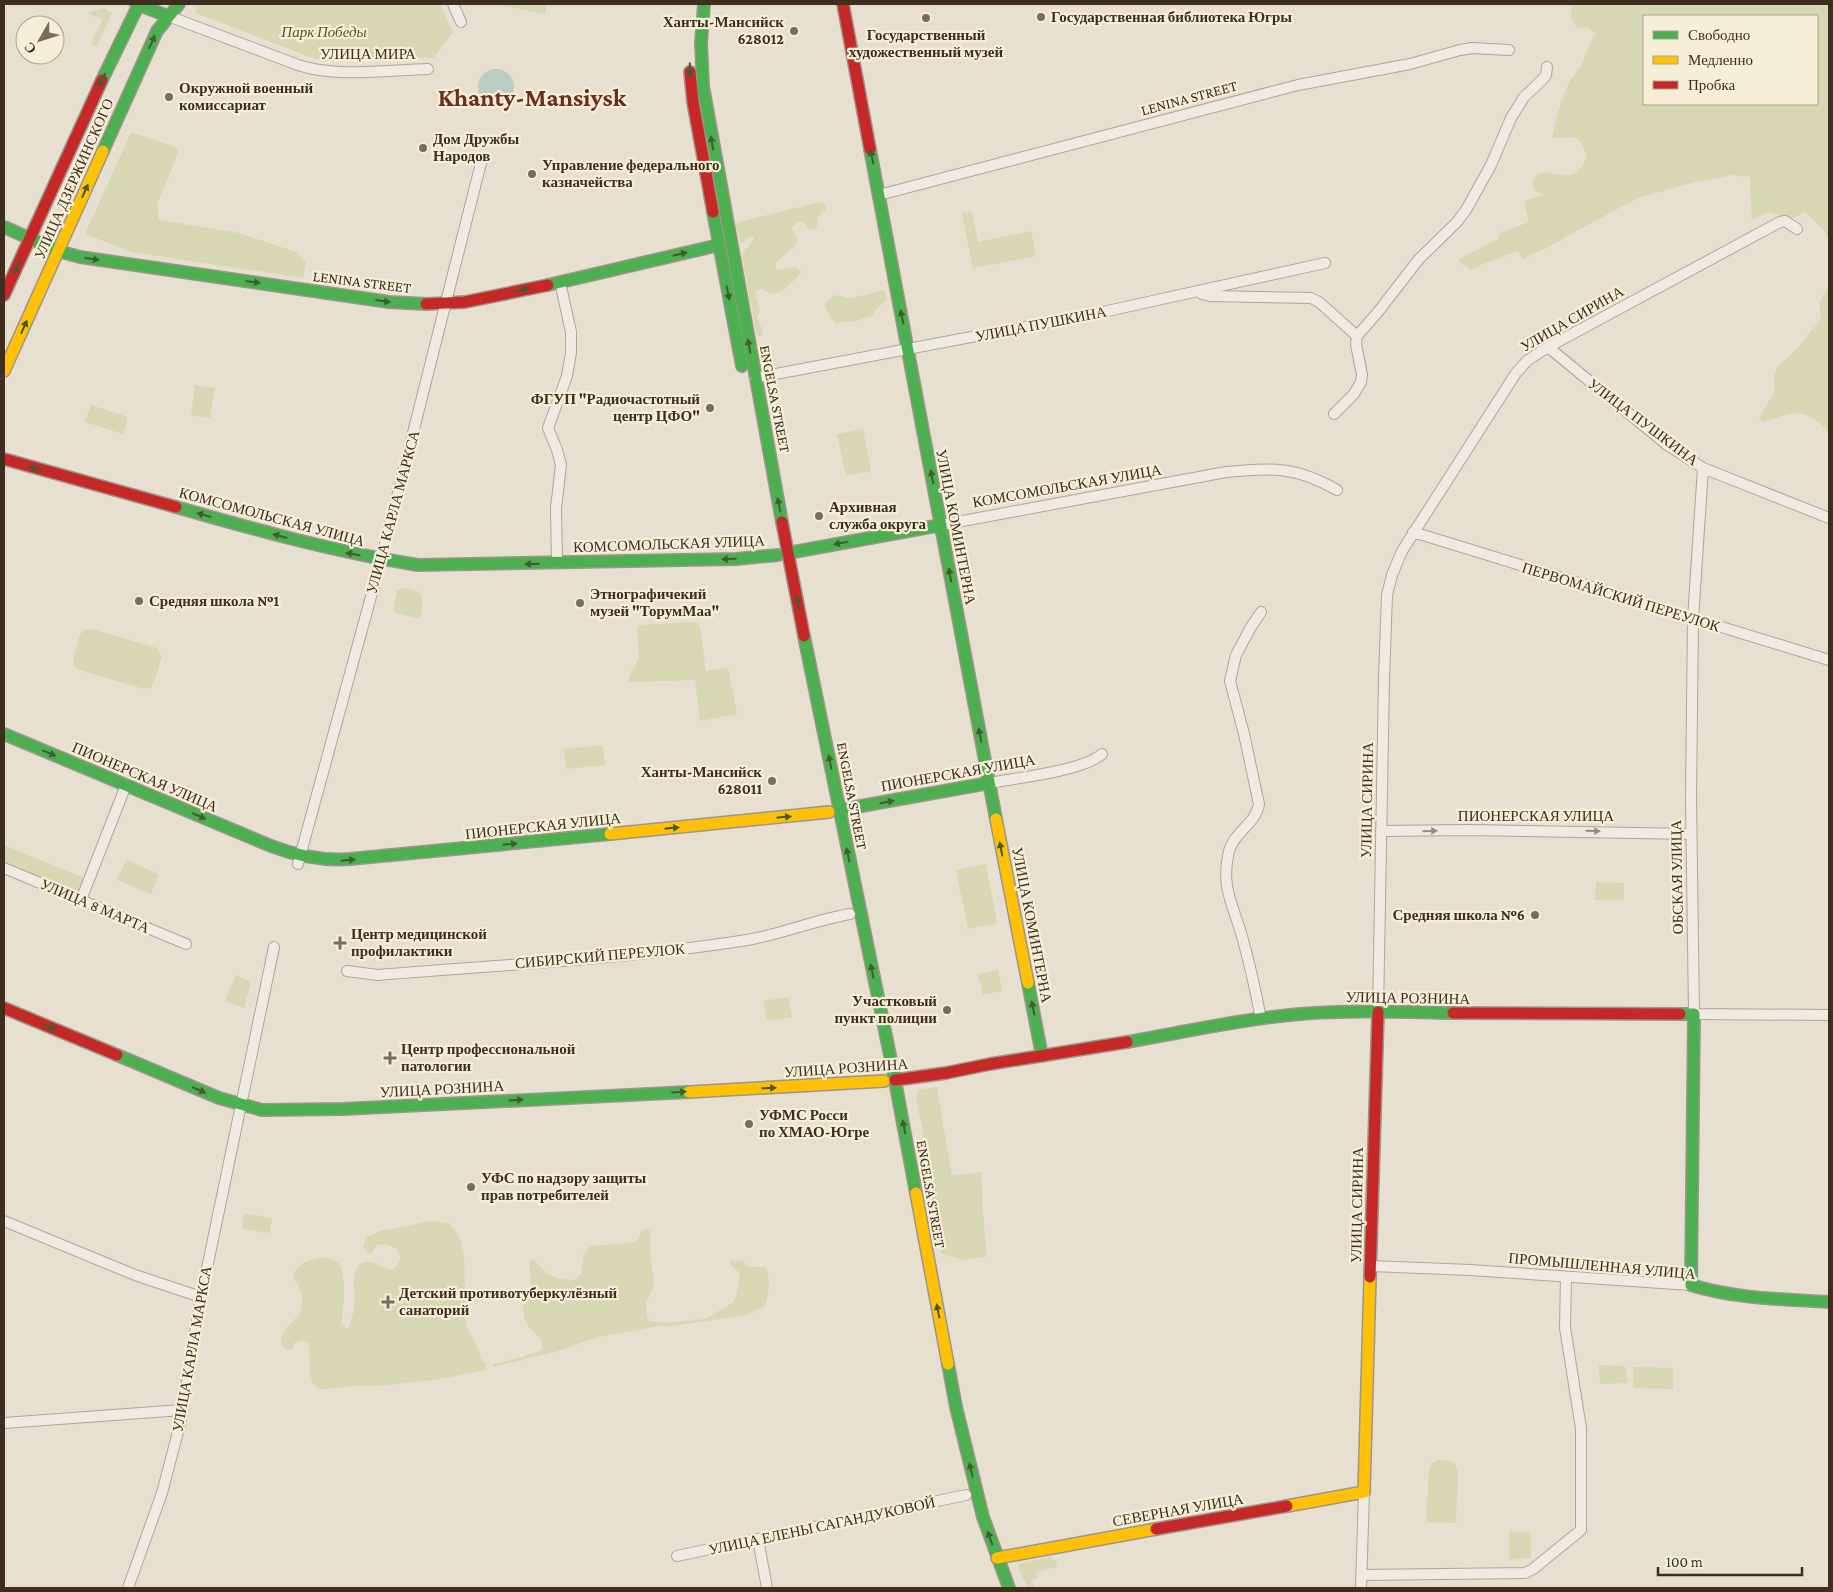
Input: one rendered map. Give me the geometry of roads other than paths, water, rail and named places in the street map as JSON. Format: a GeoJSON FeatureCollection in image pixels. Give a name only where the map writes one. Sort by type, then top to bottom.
{"type":"FeatureCollection","features":[{"type":"Feature","properties":{"kind":"main road","name":"УЛИЦА МИРА"},"geometry":{"type":"LineString","coordinates":[[138,4],[168,16]]}},
{"type":"Feature","properties":{"kind":"main road","name":"УЛИЦА ДЗЕРЖИНСКОГО"},"geometry":{"type":"LineString","coordinates":[[4,295],[138,4]]}},
{"type":"Feature","properties":{"kind":"main road","name":"УЛИЦА МИРА"},"geometry":{"type":"LineString","coordinates":[[150,4],[168,16]]}},
{"type":"Feature","properties":{"kind":"main road","name":"УЛИЦА ДЗЕРЖИНСКОГО"},"geometry":{"type":"LineString","coordinates":[[4,371],[155,36],[168,16],[179,4]]}},
{"type":"Feature","properties":{"kind":"main road","name":"ENGELSA STREET"},"geometry":{"type":"LineString","coordinates":[[694,4],[690,57],[693,102],[724,244],[834,811],[889,1075],[951,1408],[997,1588]]}},
{"type":"Feature","properties":{"kind":"main road","name":"ENGELSA STREET"},"geometry":{"type":"LineString","coordinates":[[704,4],[701,43],[703,86],[724,244]]}},
{"type":"Feature","properties":{"kind":"main road","name":"УЛИЦА КОМИНТЕРНА"},"geometry":{"type":"LineString","coordinates":[[843,4],[1042,1056]]}},
{"type":"Feature","properties":{"kind":"main road","name":"LENINA STREET"},"geometry":{"type":"LineString","coordinates":[[4,227],[58,251],[91,259],[389,302],[446,304],[465,302],[560,282],[724,244]]}},
{"type":"Feature","properties":{"kind":"main road","name":"ENGELSA STREET"},"geometry":{"type":"LineString","coordinates":[[748,401],[783,554]]}},
{"type":"Feature","properties":{"kind":"main road","name":"КОМСОМОЛЬСКАЯ УЛИЦА"},"geometry":{"type":"LineString","coordinates":[[4,459],[300,542],[381,560],[418,565],[736,559],[783,554],[941,525]]}},
{"type":"Feature","properties":{"kind":"main road","name":"ПИОНЕРСКАЯ УЛИЦА"},"geometry":{"type":"LineString","coordinates":[[4,734],[271,846],[299,860],[350,860],[834,811],[989,783]]}},
{"type":"Feature","properties":{"kind":"main road","name":"ENGELSA STREET"},"geometry":{"type":"LineString","coordinates":[[834,811],[850,914],[889,1075]]}},
{"type":"Feature","properties":{"kind":"main road","name":"УЛИЦА РОЗНИНА"},"geometry":{"type":"LineString","coordinates":[[4,997],[219,1088],[262,1110],[343,1109],[720,1085],[815,1086],[889,1075],[946,1073],[1261,1019],[1321,1013],[1694,1014]]}},
{"type":"Feature","properties":{"kind":"main road","name":"УЛИЦА РОЗНИНА"},"geometry":{"type":"LineString","coordinates":[[4,1008],[219,1098],[242,1100]]}},
{"type":"Feature","properties":{"kind":"main road","name":"УЛИЦА СИРИНА"},"geometry":{"type":"LineString","coordinates":[[1364,1492],[1378,1012]]}},
{"type":"Feature","properties":{"kind":"main road","name":"ОБСКАЯ УЛИЦА"},"geometry":{"type":"LineString","coordinates":[[1691,1285],[1694,1014]]}},
{"type":"Feature","properties":{"kind":"main road","name":"ПРОМЫШЛЕННАЯ УЛИЦА"},"geometry":{"type":"LineString","coordinates":[[1691,1285],[1708,1292],[1733,1296],[1829,1302]]}},
{"type":"Feature","properties":{"kind":"main road","name":"СЕВЕРНАЯ УЛИЦА"},"geometry":{"type":"LineString","coordinates":[[991,1566],[1364,1492]]}},
{"type":"Feature","properties":{"kind":"main road","name":"ENGELSA STREET"},"geometry":{"type":"LineString","coordinates":[[991,1566],[1009,1588]]}},
{"type":"Feature","properties":{"kind":"street"},"geometry":{"type":"LineString","coordinates":[[453,4],[461,22]]}},
{"type":"Feature","properties":{"kind":"street","name":"УЛИЦА МИРА"},"geometry":{"type":"LineString","coordinates":[[168,16],[298,65],[318,70],[344,72],[428,69]]}},
{"type":"Feature","properties":{"kind":"street","name":"LENINA STREET"},"geometry":{"type":"LineString","coordinates":[[879,195],[1298,85],[1410,64],[1472,48],[1509,50]]}},
{"type":"Feature","properties":{"kind":"street"},"geometry":{"type":"LineString","coordinates":[[1334,414],[1354,394],[1361,382],[1362,375],[1356,344],[1357,336],[1419,259],[1462,216],[1491,165],[1510,118],[1524,97],[1546,75],[1547,67]]}},
{"type":"Feature","properties":{"kind":"street","name":"УЛИЦА КАРЛА МАРКСА"},"geometry":{"type":"LineString","coordinates":[[299,860],[381,560],[482,159]]}},
{"type":"Feature","properties":{"kind":"street","name":"УЛИЦА СИРИНА"},"geometry":{"type":"LineString","coordinates":[[1378,1012],[1388,595],[1396,563],[1413,532],[1516,373],[1528,360],[1548,347],[1780,222],[1785,221],[1796,229]]}},
{"type":"Feature","properties":{"kind":"street","name":"УЛИЦА ПУШКИНА"},"geometry":{"type":"LineString","coordinates":[[750,380],[1197,293],[1325,263]]}},
{"type":"Feature","properties":{"kind":"street"},"geometry":{"type":"LineString","coordinates":[[558,563],[556,508],[561,465],[560,457],[548,428],[567,376],[571,340],[560,282]]}},
{"type":"Feature","properties":{"kind":"street"},"geometry":{"type":"LineString","coordinates":[[1197,293],[1210,296],[1311,298],[1319,302],[1357,336]]}},
{"type":"Feature","properties":{"kind":"street","name":"УЛИЦА ПУШКИНА"},"geometry":{"type":"LineString","coordinates":[[1548,347],[1666,444],[1703,468],[1829,518]]}},
{"type":"Feature","properties":{"kind":"street","name":"ОБСКАЯ УЛИЦА"},"geometry":{"type":"LineString","coordinates":[[1694,1014],[1691,834],[1693,619],[1703,468]]}},
{"type":"Feature","properties":{"kind":"street","name":"КОМСОМОЛЬСКАЯ УЛИЦА"},"geometry":{"type":"LineString","coordinates":[[941,525],[1217,474],[1248,470],[1288,470],[1322,482],[1337,490]]}},
{"type":"Feature","properties":{"kind":"street","name":"ПЕРВОМАЙСКИЙ ПЕРЕУЛОК"},"geometry":{"type":"LineString","coordinates":[[1413,532],[1829,660]]}},
{"type":"Feature","properties":{"kind":"street"},"geometry":{"type":"LineString","coordinates":[[1261,612],[1236,655],[1230,681],[1259,804],[1258,811],[1254,817],[1232,842],[1226,878],[1228,897],[1239,924],[1261,1019]]}},
{"type":"Feature","properties":{"kind":"street","name":"ПИОНЕРСКАЯ УЛИЦА"},"geometry":{"type":"LineString","coordinates":[[989,783],[1072,768],[1089,762],[1102,754]]}},
{"type":"Feature","properties":{"kind":"street"},"geometry":{"type":"LineString","coordinates":[[81,900],[126,785]]}},
{"type":"Feature","properties":{"kind":"street","name":"ПИОНЕРСКАЯ УЛИЦА"},"geometry":{"type":"LineString","coordinates":[[1381,831],[1554,831],[1691,834]]}},
{"type":"Feature","properties":{"kind":"street","name":"УЛИЦА 8 МАРТА"},"geometry":{"type":"LineString","coordinates":[[4,868],[186,944]]}},
{"type":"Feature","properties":{"kind":"street","name":"СИБИРСКИЙ ПЕРЕУЛОК"},"geometry":{"type":"LineString","coordinates":[[347,971],[378,975],[712,945],[774,935],[824,919],[850,914]]}},
{"type":"Feature","properties":{"kind":"street","name":"УЛИЦА КАРЛА МАРКСА"},"geometry":{"type":"LineString","coordinates":[[128,1588],[162,1493],[182,1410],[201,1297],[274,947]]}},
{"type":"Feature","properties":{"kind":"street","name":"УЛИЦА РОЗНИНА"},"geometry":{"type":"LineString","coordinates":[[1694,1014],[1829,1015]]}},
{"type":"Feature","properties":{"kind":"street"},"geometry":{"type":"LineString","coordinates":[[4,1221],[135,1275],[201,1297]]}},
{"type":"Feature","properties":{"kind":"street","name":"ПРОМЫШЛЕННАЯ УЛИЦА"},"geometry":{"type":"LineString","coordinates":[[1371,1266],[1470,1270],[1691,1285]]}},
{"type":"Feature","properties":{"kind":"street"},"geometry":{"type":"LineString","coordinates":[[1362,1575],[1525,1573],[1533,1570],[1581,1530],[1581,1428],[1565,1328],[1566,1277]]}},
{"type":"Feature","properties":{"kind":"street"},"geometry":{"type":"LineString","coordinates":[[4,1423],[182,1410]]}},
{"type":"Feature","properties":{"kind":"street","name":"УЛИЦА СИРИНА"},"geometry":{"type":"LineString","coordinates":[[1361,1588],[1364,1492]]}},
{"type":"Feature","properties":{"kind":"street","name":"УЛИЦА ЕЛЕНЫ САГАНДУКОВОЙ"},"geometry":{"type":"LineString","coordinates":[[677,1556],[972,1494]]}},
{"type":"Feature","properties":{"kind":"street"},"geometry":{"type":"LineString","coordinates":[[758,1539],[767,1588]]}},
{"type":"Feature","properties":{"kind":"place","name":"Государственная библиотека Югры"},"geometry":{"type":"Point","coordinates":[1041,17]}},
{"type":"Feature","properties":{"kind":"place","name":"Государственный художественный музей"},"geometry":{"type":"Point","coordinates":[926,18]}},
{"type":"Feature","properties":{"kind":"place","name":"Ханты-Мансийск 628012"},"geometry":{"type":"Point","coordinates":[794,31]}},
{"type":"Feature","properties":{"kind":"place","name":"Окружной военный комиссариат"},"geometry":{"type":"Point","coordinates":[169,97]}},
{"type":"Feature","properties":{"kind":"place","name":"Дом Дружбы Народов"},"geometry":{"type":"Point","coordinates":[423,148]}},
{"type":"Feature","properties":{"kind":"place","name":"Управление федерального казначейства"},"geometry":{"type":"Point","coordinates":[532,174]}},
{"type":"Feature","properties":{"kind":"place","name":"ФГУП \"Радиочастотный центр ЦФО\""},"geometry":{"type":"Point","coordinates":[710,408]}},
{"type":"Feature","properties":{"kind":"place","name":"Архивная служба округа"},"geometry":{"type":"Point","coordinates":[819,516]}},
{"type":"Feature","properties":{"kind":"place","name":"Средняя школа №1"},"geometry":{"type":"Point","coordinates":[139,601]}},
{"type":"Feature","properties":{"kind":"place","name":"Этнографичекий музей \"ТорумМаа\""},"geometry":{"type":"Point","coordinates":[580,603]}},
{"type":"Feature","properties":{"kind":"place","name":"Ханты-Мансийск 628011"},"geometry":{"type":"Point","coordinates":[772,781]}},
{"type":"Feature","properties":{"kind":"place","name":"Средняя школа №6"},"geometry":{"type":"Point","coordinates":[1535,915]}},
{"type":"Feature","properties":{"kind":"place","name":"Центр медицинской профилактики"},"geometry":{"type":"Point","coordinates":[340,943]}},
{"type":"Feature","properties":{"kind":"place","name":"Участковый пункт полиции"},"geometry":{"type":"Point","coordinates":[947,1010]}},
{"type":"Feature","properties":{"kind":"place","name":"Центр профессиональной патологии"},"geometry":{"type":"Point","coordinates":[390,1058]}},
{"type":"Feature","properties":{"kind":"place","name":"УФМС Росси по ХМАО-Югре"},"geometry":{"type":"Point","coordinates":[749,1124]}},
{"type":"Feature","properties":{"kind":"place","name":"УФС по надзору защиты прав потребителей"},"geometry":{"type":"Point","coordinates":[471,1187]}},
{"type":"Feature","properties":{"kind":"place","name":"Детский противотуберкулёзный санаторий"},"geometry":{"type":"Point","coordinates":[388,1302]}},
{"type":"Feature","properties":{"kind":"district","name":"Khanty-Mansiysk"},"geometry":{"type":"Point","coordinates":[532,97]}},
{"type":"Feature","properties":{"kind":"park label","name":"Парк Победы"},"geometry":{"type":"Point","coordinates":[324,32]}}]}
